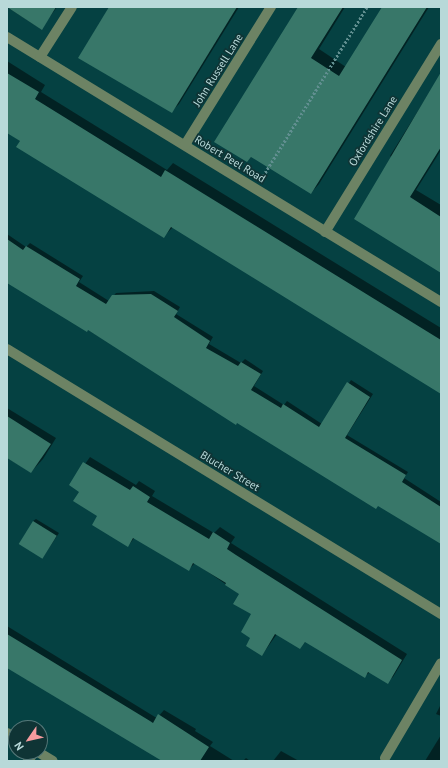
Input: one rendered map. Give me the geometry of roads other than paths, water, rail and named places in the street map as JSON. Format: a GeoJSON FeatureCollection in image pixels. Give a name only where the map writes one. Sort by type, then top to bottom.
{"type":"FeatureCollection","features":[{"type":"Feature","properties":{"kind":"street"},"geometry":{"type":"LineString","coordinates":[[40,57],[72,7]]}},
{"type":"Feature","properties":{"kind":"street","name":"John Russell Lane"},"geometry":{"type":"LineString","coordinates":[[185,146],[271,7]]}},
{"type":"Feature","properties":{"kind":"street","name":"Robert Peel Road"},"geometry":{"type":"LineString","coordinates":[[7,37],[441,302]]}},
{"type":"Feature","properties":{"kind":"street","name":"Oxfordshire Lane"},"geometry":{"type":"LineString","coordinates":[[326,232],[441,44]]}},
{"type":"Feature","properties":{"kind":"street","name":"Blucher Street"},"geometry":{"type":"LineString","coordinates":[[7,349],[441,614]]}},
{"type":"Feature","properties":{"kind":"street"},"geometry":{"type":"LineString","coordinates":[[385,758],[441,663]]}}]}
